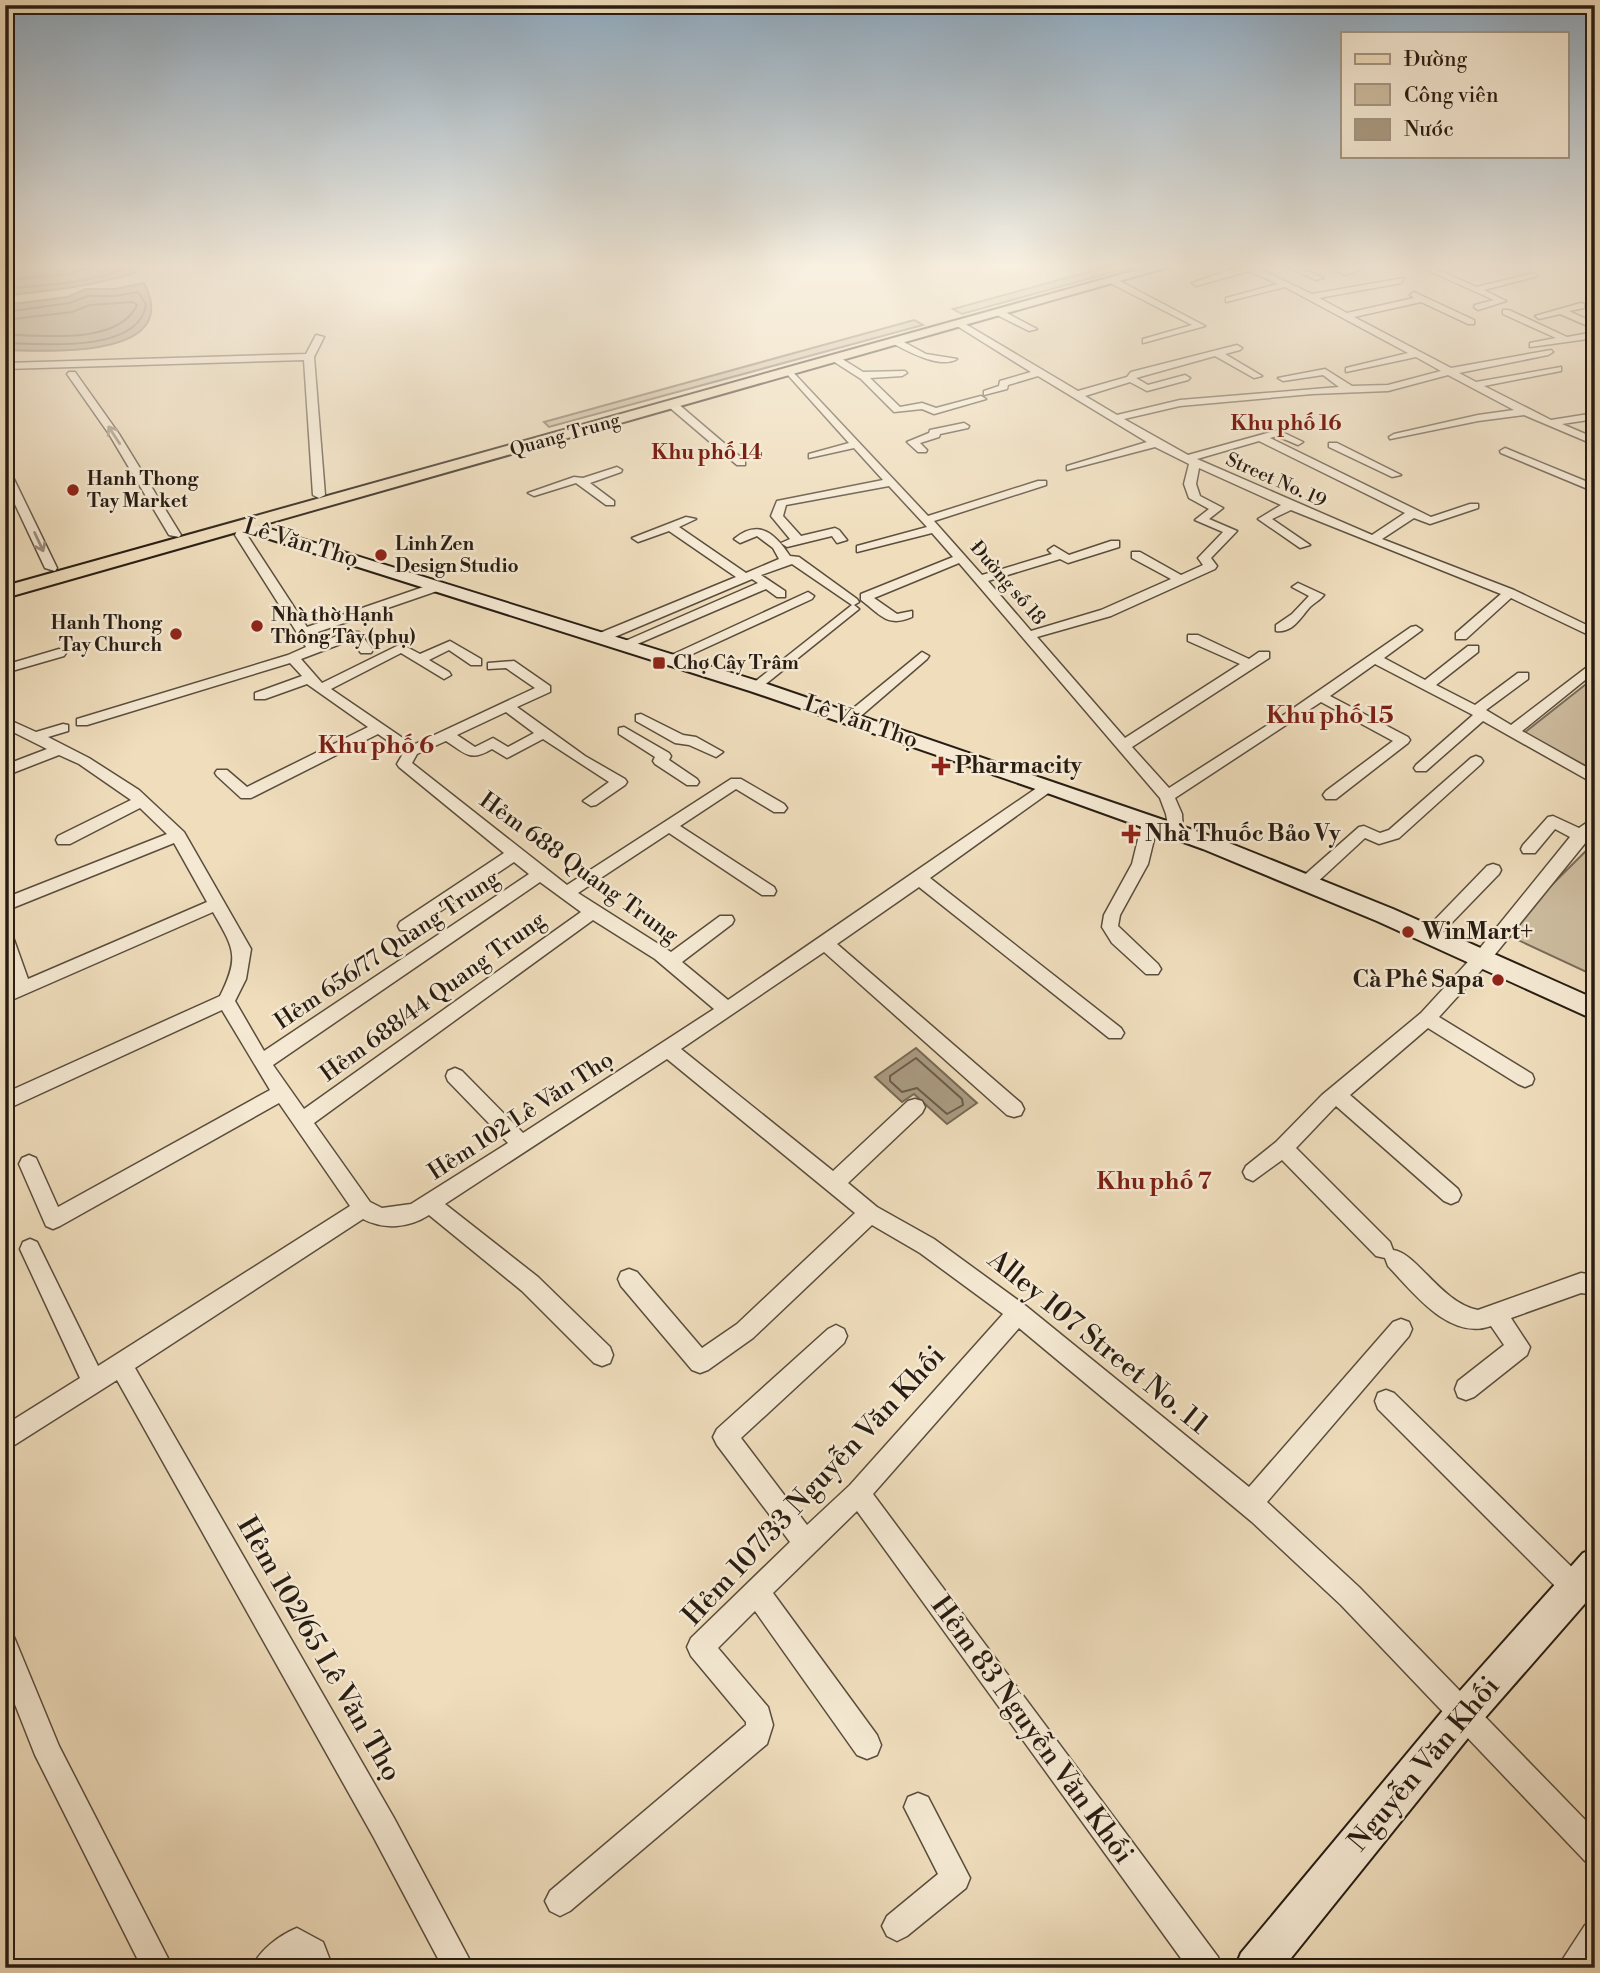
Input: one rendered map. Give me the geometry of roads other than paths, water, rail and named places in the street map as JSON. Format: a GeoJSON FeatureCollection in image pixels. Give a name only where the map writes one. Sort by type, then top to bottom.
{"type":"FeatureCollection","features":[{"type":"Feature","properties":{"kind":"main road","name":"Quang Trung"},"geometry":{"type":"LineString","coordinates":[[5,593],[236,523],[826,358]]}},
{"type":"Feature","properties":{"kind":"main road","name":"Quang Trung"},"geometry":{"type":"LineString","coordinates":[[5,581],[175,535],[236,523],[319,495],[673,405],[787,369],[839,358]]}},
{"type":"Feature","properties":{"kind":"main road","name":"Lê Văn Thọ"},"geometry":{"type":"LineString","coordinates":[[236,523],[757,687],[1049,786],[1306,883],[1430,935],[1595,1010]]}},
{"type":"Feature","properties":{"kind":"main road","name":"Nguyễn Văn Khối"},"geometry":{"type":"LineString","coordinates":[[1256,1968],[1463,1715],[1585,1576]]}},
{"type":"Feature","properties":{"kind":"street"},"geometry":{"type":"LineString","coordinates":[[925,358],[932,366]]}},
{"type":"Feature","properties":{"kind":"street"},"geometry":{"type":"LineString","coordinates":[[946,358],[952,359]]}},
{"type":"Feature","properties":{"kind":"street","name":"Street No. 19"},"geometry":{"type":"LineString","coordinates":[[1016,358],[1114,419],[1191,461],[1289,506],[1510,593],[1595,634]]}},
{"type":"Feature","properties":{"kind":"street"},"geometry":{"type":"LineString","coordinates":[[1076,395],[1131,379],[1134,374],[1196,358]]}},
{"type":"Feature","properties":{"kind":"street"},"geometry":{"type":"LineString","coordinates":[[1225,358],[1257,376]]}},
{"type":"Feature","properties":{"kind":"street"},"geometry":{"type":"LineString","coordinates":[[1349,370],[1400,358]]}},
{"type":"Feature","properties":{"kind":"street"},"geometry":{"type":"LineString","coordinates":[[1426,358],[1525,412],[1595,442]]}},
{"type":"Feature","properties":{"kind":"street"},"geometry":{"type":"LineString","coordinates":[[1436,363],[1462,358]]}},
{"type":"Feature","properties":{"kind":"street"},"geometry":{"type":"LineString","coordinates":[[1114,419],[1180,403],[1388,388],[1452,371],[1517,358]]}},
{"type":"Feature","properties":{"kind":"street"},"geometry":{"type":"LineString","coordinates":[[836,359],[862,376],[898,410],[928,406],[934,411],[984,396],[1004,387],[1003,383],[1040,372]]}},
{"type":"Feature","properties":{"kind":"street"},"geometry":{"type":"LineString","coordinates":[[5,366],[309,360],[319,495]]}},
{"type":"Feature","properties":{"kind":"street","name":"Đường số 18"},"geometry":{"type":"LineString","coordinates":[[787,369],[961,558],[1167,796],[1174,814],[1175,832]]}},
{"type":"Feature","properties":{"kind":"street"},"geometry":{"type":"LineString","coordinates":[[1475,385],[1558,369]]}},
{"type":"Feature","properties":{"kind":"street"},"geometry":{"type":"LineString","coordinates":[[1283,378],[1325,372],[1350,390]]}},
{"type":"Feature","properties":{"kind":"street"},"geometry":{"type":"LineString","coordinates":[[862,376],[902,373]]}},
{"type":"Feature","properties":{"kind":"street"},"geometry":{"type":"LineString","coordinates":[[72,374],[114,434],[175,535]]}},
{"type":"Feature","properties":{"kind":"street"},"geometry":{"type":"LineString","coordinates":[[1131,379],[1147,388],[1185,378]]}},
{"type":"Feature","properties":{"kind":"street"},"geometry":{"type":"LineString","coordinates":[[673,405],[741,463]]}},
{"type":"Feature","properties":{"kind":"street"},"geometry":{"type":"LineString","coordinates":[[1394,437],[1478,418],[1525,412]]}},
{"type":"Feature","properties":{"kind":"street"},"geometry":{"type":"LineString","coordinates":[[1549,423],[1595,416]]}},
{"type":"Feature","properties":{"kind":"street"},"geometry":{"type":"LineString","coordinates":[[922,450],[912,442],[935,435],[934,432],[964,426]]}},
{"type":"Feature","properties":{"kind":"street"},"geometry":{"type":"LineString","coordinates":[[1028,636],[1106,613],[1211,566],[1204,558],[1231,531],[1201,520],[1217,508],[1195,498],[1190,484],[1191,461],[1278,432],[1298,442]]}},
{"type":"Feature","properties":{"kind":"street"},"geometry":{"type":"LineString","coordinates":[[1260,437],[1430,521],[1474,506]]}},
{"type":"Feature","properties":{"kind":"street"},"geometry":{"type":"LineString","coordinates":[[1072,468],[1156,443]]}},
{"type":"Feature","properties":{"kind":"street"},"geometry":{"type":"LineString","coordinates":[[813,456],[856,444]]}},
{"type":"Feature","properties":{"kind":"street"},"geometry":{"type":"LineString","coordinates":[[1333,445],[1396,475]]}},
{"type":"Feature","properties":{"kind":"street"},"geometry":{"type":"LineString","coordinates":[[1505,451],[1595,489]]}},
{"type":"Feature","properties":{"kind":"street"},"geometry":{"type":"LineString","coordinates":[[1320,468],[1353,454]]}},
{"type":"Feature","properties":{"kind":"street"},"geometry":{"type":"LineString","coordinates":[[582,482],[617,470]]}},
{"type":"Feature","properties":{"kind":"street"},"geometry":{"type":"LineString","coordinates":[[5,471],[51,568]]}},
{"type":"Feature","properties":{"kind":"street"},"geometry":{"type":"LineString","coordinates":[[1582,484],[1595,478]]}},
{"type":"Feature","properties":{"kind":"street"},"geometry":{"type":"LineString","coordinates":[[534,493],[578,479],[611,503]]}},
{"type":"Feature","properties":{"kind":"street"},"geometry":{"type":"LineString","coordinates":[[798,540],[777,516],[781,503],[891,482]]}},
{"type":"Feature","properties":{"kind":"street"},"geometry":{"type":"LineString","coordinates":[[861,549],[1042,483]]}},
{"type":"Feature","properties":{"kind":"street"},"geometry":{"type":"LineString","coordinates":[[1289,506],[1264,519],[1304,545]]}},
{"type":"Feature","properties":{"kind":"street"},"geometry":{"type":"LineString","coordinates":[[1372,540],[1412,513]]}},
{"type":"Feature","properties":{"kind":"street"},"geometry":{"type":"LineString","coordinates":[[638,538],[690,519]]}},
{"type":"Feature","properties":{"kind":"street"},"geometry":{"type":"LineString","coordinates":[[236,523],[241,535],[314,648]]}},
{"type":"Feature","properties":{"kind":"street"},"geometry":{"type":"LineString","coordinates":[[670,526],[781,594]]}},
{"type":"Feature","properties":{"kind":"street"},"geometry":{"type":"LineString","coordinates":[[740,539],[758,531],[777,545],[786,561]]}},
{"type":"Feature","properties":{"kind":"street"},"geometry":{"type":"LineString","coordinates":[[777,545],[835,532],[841,540]]}},
{"type":"Feature","properties":{"kind":"street"},"geometry":{"type":"LineString","coordinates":[[979,580],[1057,552],[1068,559],[1115,544]]}},
{"type":"Feature","properties":{"kind":"street"},"geometry":{"type":"LineString","coordinates":[[1136,555],[1182,580]]}},
{"type":"Feature","properties":{"kind":"street"},"geometry":{"type":"LineString","coordinates":[[757,687],[857,603],[961,558]]}},
{"type":"Feature","properties":{"kind":"street"},"geometry":{"type":"LineString","coordinates":[[600,638],[748,575],[795,560],[857,603],[896,619],[907,614]]}},
{"type":"Feature","properties":{"kind":"street"},"geometry":{"type":"LineString","coordinates":[[623,645],[767,584]]}},
{"type":"Feature","properties":{"kind":"street"},"geometry":{"type":"LineString","coordinates":[[306,632],[436,587]]}},
{"type":"Feature","properties":{"kind":"street"},"geometry":{"type":"LineString","coordinates":[[1281,628],[1297,617],[1305,605],[1318,595],[1298,587]]}},
{"type":"Feature","properties":{"kind":"street"},"geometry":{"type":"LineString","coordinates":[[1461,636],[1510,593]]}},
{"type":"Feature","properties":{"kind":"street"},"geometry":{"type":"LineString","coordinates":[[670,659],[808,597]]}},
{"type":"Feature","properties":{"kind":"street"},"geometry":{"type":"LineString","coordinates":[[1167,796],[1416,630]]}},
{"type":"Feature","properties":{"kind":"street"},"geometry":{"type":"LineString","coordinates":[[82,722],[293,658],[354,635],[366,649]]}},
{"type":"Feature","properties":{"kind":"street"},"geometry":{"type":"LineString","coordinates":[[1193,638],[1250,664]]}},
{"type":"Feature","properties":{"kind":"street"},"geometry":{"type":"LineString","coordinates":[[421,659],[450,645],[476,662]]}},
{"type":"Feature","properties":{"kind":"street"},"geometry":{"type":"LineString","coordinates":[[260,696],[316,684],[401,648],[444,675]]}},
{"type":"Feature","properties":{"kind":"street"},"geometry":{"type":"LineString","coordinates":[[1426,685],[1473,649]]}},
{"type":"Feature","properties":{"kind":"street"},"geometry":{"type":"LineString","coordinates":[[5,669],[59,653]]}},
{"type":"Feature","properties":{"kind":"street"},"geometry":{"type":"LineString","coordinates":[[1123,746],[1264,654]]}},
{"type":"Feature","properties":{"kind":"street"},"geometry":{"type":"LineString","coordinates":[[850,718],[922,656]]}},
{"type":"Feature","properties":{"kind":"street"},"geometry":{"type":"LineString","coordinates":[[293,658],[316,684],[412,751],[545,689],[509,664],[493,666]]}},
{"type":"Feature","properties":{"kind":"street"},"geometry":{"type":"LineString","coordinates":[[1373,658],[1479,713],[1595,779]]}},
{"type":"Feature","properties":{"kind":"street"},"geometry":{"type":"LineString","coordinates":[[1511,732],[1595,665]]}},
{"type":"Feature","properties":{"kind":"street"},"geometry":{"type":"LineString","coordinates":[[1421,768],[1523,676]]}},
{"type":"Feature","properties":{"kind":"street"},"geometry":{"type":"LineString","coordinates":[[1320,696],[1403,740],[1331,795]]}},
{"type":"Feature","properties":{"kind":"street"},"geometry":{"type":"LineString","coordinates":[[509,708],[580,759],[620,782],[592,801]]}},
{"type":"Feature","properties":{"kind":"street"},"geometry":{"type":"LineString","coordinates":[[640,718],[680,740],[691,740],[716,752]]}},
{"type":"Feature","properties":{"kind":"street"},"geometry":{"type":"LineString","coordinates":[[16,731],[63,728]]}},
{"type":"Feature","properties":{"kind":"street"},"geometry":{"type":"LineString","coordinates":[[222,773],[246,794],[378,728]]}},
{"type":"Feature","properties":{"kind":"street"},"geometry":{"type":"LineString","coordinates":[[5,1102],[226,1001],[237,979],[242,949],[178,836],[142,801],[84,761],[16,731]]}},
{"type":"Feature","properties":{"kind":"street"},"geometry":{"type":"LineString","coordinates":[[624,731],[664,756],[660,761],[692,782]]}},
{"type":"Feature","properties":{"kind":"street"},"geometry":{"type":"LineString","coordinates":[[445,734],[475,753],[493,743],[507,753],[544,733]]}},
{"type":"Feature","properties":{"kind":"street"},"geometry":{"type":"LineString","coordinates":[[5,771],[60,749]]}},
{"type":"Feature","properties":{"kind":"street","name":"Hẻm 688 Quang Trung"},"geometry":{"type":"LineString","coordinates":[[412,751],[404,764],[540,874],[670,962],[727,1009]]}},
{"type":"Feature","properties":{"kind":"street"},"geometry":{"type":"LineString","coordinates":[[1306,883],[1364,831],[1379,839],[1394,834],[1476,761]]}},
{"type":"Feature","properties":{"kind":"street"},"geometry":{"type":"LineString","coordinates":[[566,893],[736,782],[779,808]]}},
{"type":"Feature","properties":{"kind":"street","name":"Hẻm 102 Lê Văn Thọ"},"geometry":{"type":"LineString","coordinates":[[363,1208],[374,1217],[390,1218],[416,1212],[669,1050],[920,879],[1049,786]]}},
{"type":"Feature","properties":{"kind":"street"},"geometry":{"type":"LineString","coordinates":[[64,840],[142,801]]}},
{"type":"Feature","properties":{"kind":"street"},"geometry":{"type":"LineString","coordinates":[[1529,849],[1553,821],[1580,835]]}},
{"type":"Feature","properties":{"kind":"street"},"geometry":{"type":"LineString","coordinates":[[1253,1172],[1283,1149],[1337,1095],[1427,1018],[1482,958],[1580,835],[1595,822]]}},
{"type":"Feature","properties":{"kind":"street"},"geometry":{"type":"LineString","coordinates":[[1150,823],[1140,864],[1112,915],[1110,927],[1118,939],[1152,969]]}},
{"type":"Feature","properties":{"kind":"street"},"geometry":{"type":"LineString","coordinates":[[669,826],[768,891]]}},
{"type":"Feature","properties":{"kind":"street"},"geometry":{"type":"LineString","coordinates":[[5,905],[178,836]]}},
{"type":"Feature","properties":{"kind":"street"},"geometry":{"type":"LineString","coordinates":[[406,926],[514,854]]}},
{"type":"Feature","properties":{"kind":"street"},"geometry":{"type":"LineString","coordinates":[[1430,935],[1493,870]]}},
{"type":"Feature","properties":{"kind":"street","name":"Hẻm 656/77 Quang Trung"},"geometry":{"type":"LineString","coordinates":[[261,1063],[540,874]]}},
{"type":"Feature","properties":{"kind":"street"},"geometry":{"type":"LineString","coordinates":[[920,879],[1115,1033]]}},
{"type":"Feature","properties":{"kind":"street"},"geometry":{"type":"LineString","coordinates":[[5,996],[218,904]]}},
{"type":"Feature","properties":{"kind":"street","name":"Hẻm 688/44 Quang Trung"},"geometry":{"type":"LineString","coordinates":[[302,1121],[593,912]]}},
{"type":"Feature","properties":{"kind":"street"},"geometry":{"type":"LineString","coordinates":[[670,962],[726,919]]}},
{"type":"Feature","properties":{"kind":"street"},"geometry":{"type":"LineString","coordinates":[[5,937],[23,989]]}},
{"type":"Feature","properties":{"kind":"street"},"geometry":{"type":"LineString","coordinates":[[825,943],[1014,1109]]}},
{"type":"Feature","properties":{"kind":"street"},"geometry":{"type":"LineString","coordinates":[[5,1439],[363,1208],[261,1063],[226,1001]]}},
{"type":"Feature","properties":{"kind":"street"},"geometry":{"type":"LineString","coordinates":[[1427,1018],[1525,1079]]}},
{"type":"Feature","properties":{"kind":"street","name":"Alley 107 Street No. 11"},"geometry":{"type":"LineString","coordinates":[[669,1050],[870,1213],[927,1246],[1018,1313],[1250,1504],[1350,1596],[1595,1852]]}},
{"type":"Feature","properties":{"kind":"street"},"geometry":{"type":"LineString","coordinates":[[455,1076],[522,1144]]}},
{"type":"Feature","properties":{"kind":"street"},"geometry":{"type":"LineString","coordinates":[[29,1164],[53,1220],[281,1093]]}},
{"type":"Feature","properties":{"kind":"street"},"geometry":{"type":"LineString","coordinates":[[1337,1095],[1451,1195]]}},
{"type":"Feature","properties":{"kind":"street"},"geometry":{"type":"LineString","coordinates":[[834,1184],[915,1107]]}},
{"type":"Feature","properties":{"kind":"street"},"geometry":{"type":"LineString","coordinates":[[1283,1149],[1389,1254],[1450,1311],[1464,1319],[1478,1320],[1581,1283],[1595,1284]]}},
{"type":"Feature","properties":{"kind":"street"},"geometry":{"type":"LineString","coordinates":[[429,1203],[530,1284],[602,1355]]}},
{"type":"Feature","properties":{"kind":"street"},"geometry":{"type":"LineString","coordinates":[[629,1279],[700,1362],[745,1331],[870,1213]]}},
{"type":"Feature","properties":{"kind":"street"},"geometry":{"type":"LineString","coordinates":[[30,1249],[93,1381]]}},
{"type":"Feature","properties":{"kind":"street","name":"Hẻm 107/33 Nguyễn Văn Khối"},"geometry":{"type":"LineString","coordinates":[[560,1901],[757,1734],[759,1716],[699,1647],[858,1493],[1018,1313]]}},
{"type":"Feature","properties":{"kind":"street"},"geometry":{"type":"LineString","coordinates":[[1466,1388],[1520,1347],[1496,1314]]}},
{"type":"Feature","properties":{"kind":"street"},"geometry":{"type":"LineString","coordinates":[[1250,1504],[1401,1329]]}},
{"type":"Feature","properties":{"kind":"street"},"geometry":{"type":"LineString","coordinates":[[806,1544],[725,1437],[836,1336]]}},
{"type":"Feature","properties":{"kind":"street","name":"Hẻm 102/65 Lê Văn Thọ"},"geometry":{"type":"LineString","coordinates":[[120,1364],[384,1828],[458,1968]]}},
{"type":"Feature","properties":{"kind":"street"},"geometry":{"type":"LineString","coordinates":[[1386,1401],[1585,1576]]}},
{"type":"Feature","properties":{"kind":"street","name":"Hẻm 83 Nguyễn Văn Khối"},"geometry":{"type":"LineString","coordinates":[[858,1493],[1207,1968]]}},
{"type":"Feature","properties":{"kind":"street"},"geometry":{"type":"LineString","coordinates":[[757,1592],[867,1745]]}},
{"type":"Feature","properties":{"kind":"street"},"geometry":{"type":"LineString","coordinates":[[5,1646],[49,1755],[158,1968]]}},
{"type":"Feature","properties":{"kind":"street"},"geometry":{"type":"LineString","coordinates":[[897,1926],[956,1878],[918,1807]]}},
{"type":"Feature","properties":{"kind":"street"},"geometry":{"type":"LineString","coordinates":[[1572,1968],[1595,1935]]}},
{"type":"Feature","properties":{"kind":"street"},"geometry":{"type":"LineString","coordinates":[[267,1968],[297,1943],[312,1953],[318,1968]]}},
{"type":"Feature","properties":{"kind":"water"},"geometry":{"type":"Polygon","coordinates":[[[916,1048],[977,1103],[947,1124],[914,1094],[902,1102],[875,1077],[916,1048]]]}},
{"type":"Feature","properties":{"kind":"place","name":"Hanh Thong Tay Market"},"geometry":{"type":"Point","coordinates":[73,490]}},
{"type":"Feature","properties":{"kind":"place","name":"Linh Zen Design Studio"},"geometry":{"type":"Point","coordinates":[381,555]}},
{"type":"Feature","properties":{"kind":"place","name":"Nhà thờ Hạnh Thông Tây (phụ)"},"geometry":{"type":"Point","coordinates":[257,626]}},
{"type":"Feature","properties":{"kind":"place","name":"Hanh Thong Tay Church"},"geometry":{"type":"Point","coordinates":[176,634]}},
{"type":"Feature","properties":{"kind":"place","name":"Chợ Cây Trâm"},"geometry":{"type":"Point","coordinates":[659,663]}},
{"type":"Feature","properties":{"kind":"place","name":"Pharmacity"},"geometry":{"type":"Point","coordinates":[941,766]}},
{"type":"Feature","properties":{"kind":"place","name":"Nhà Thuốc Bảo Vy"},"geometry":{"type":"Point","coordinates":[1131,834]}},
{"type":"Feature","properties":{"kind":"place","name":"WinMart+"},"geometry":{"type":"Point","coordinates":[1408,932]}},
{"type":"Feature","properties":{"kind":"place","name":"Cà Phê Sapa"},"geometry":{"type":"Point","coordinates":[1498,980]}},
{"type":"Feature","properties":{"kind":"district","name":"Khu phố 16"},"geometry":{"type":"Point","coordinates":[1286,424]}},
{"type":"Feature","properties":{"kind":"district","name":"Khu phố 14"},"geometry":{"type":"Point","coordinates":[707,453]}},
{"type":"Feature","properties":{"kind":"district","name":"Khu phố 15"},"geometry":{"type":"Point","coordinates":[1330,716]}},
{"type":"Feature","properties":{"kind":"district","name":"Khu phố 6"},"geometry":{"type":"Point","coordinates":[376,746]}},
{"type":"Feature","properties":{"kind":"district","name":"Khu phố 7"},"geometry":{"type":"Point","coordinates":[1154,1182]}}]}
